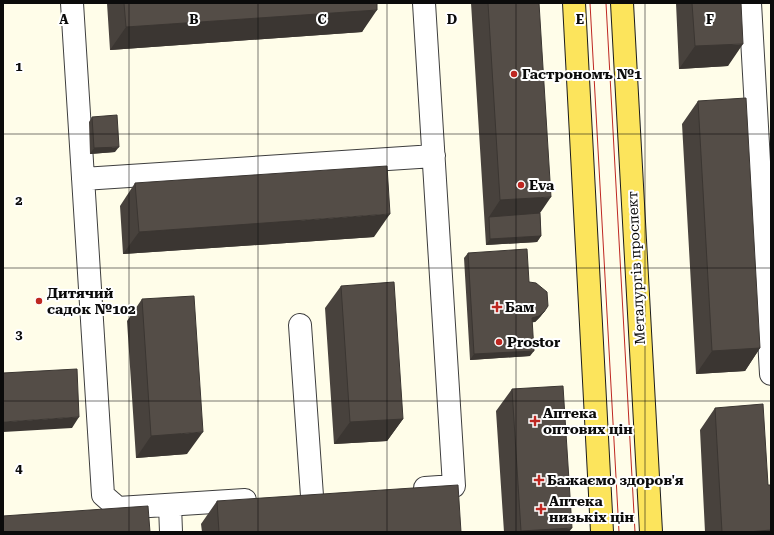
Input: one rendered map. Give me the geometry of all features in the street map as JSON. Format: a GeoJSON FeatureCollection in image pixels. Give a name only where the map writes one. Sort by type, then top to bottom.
{"type":"FeatureCollection","features":[{"type":"Feature","properties":{"kind":"main road"},"geometry":{"type":"LineString","coordinates":[[574,3],[602,532]]}},
{"type":"Feature","properties":{"kind":"main road","name":"Металургів проспект"},"geometry":{"type":"LineString","coordinates":[[622,3],[651,532]]}},
{"type":"Feature","properties":{"kind":"lane"},"geometry":{"type":"LineString","coordinates":[[72,3],[103,495],[118,508]]}},
{"type":"Feature","properties":{"kind":"lane"},"geometry":{"type":"LineString","coordinates":[[407,489],[454,486],[424,3]]}},
{"type":"Feature","properties":{"kind":"lane"},"geometry":{"type":"LineString","coordinates":[[750,3],[763,94],[771,374]]}},
{"type":"Feature","properties":{"kind":"lane"},"geometry":{"type":"LineString","coordinates":[[83,179],[434,156]]}},
{"type":"Feature","properties":{"kind":"lane"},"geometry":{"type":"LineString","coordinates":[[300,326],[312,496]]}},
{"type":"Feature","properties":{"kind":"lane"},"geometry":{"type":"LineString","coordinates":[[288,497],[336,494]]}},
{"type":"Feature","properties":{"kind":"lane"},"geometry":{"type":"LineString","coordinates":[[88,511],[264,499]]}},
{"type":"Feature","properties":{"kind":"lane"},"geometry":{"type":"LineString","coordinates":[[170,505],[171,532]]}},
{"type":"Feature","properties":{"kind":"building"},"geometry":{"type":"Polygon","coordinates":[[[124,3],[377,3],[377,10],[126,27],[124,3]]]}},
{"type":"Feature","properties":{"kind":"building"},"geometry":{"type":"Polygon","coordinates":[[[488,3],[539,3],[551,197],[500,200],[488,3]]]}},
{"type":"Feature","properties":{"kind":"building"},"geometry":{"type":"Polygon","coordinates":[[[692,3],[741,3],[743,44],[695,46],[692,3]]]}},
{"type":"Feature","properties":{"kind":"building"},"geometry":{"type":"Polygon","coordinates":[[[746,98],[760,348],[712,351],[698,101],[746,98]]]}},
{"type":"Feature","properties":{"kind":"building"},"geometry":{"type":"Polygon","coordinates":[[[117,115],[119,147],[94,148],[92,117],[117,115]]]}},
{"type":"Feature","properties":{"kind":"building"},"geometry":{"type":"Polygon","coordinates":[[[387,166],[390,214],[139,232],[135,183],[387,166]]]}},
{"type":"Feature","properties":{"kind":"building"},"geometry":{"type":"Polygon","coordinates":[[[540,213],[541,236],[490,239],[489,217],[540,213]]]}},
{"type":"Feature","properties":{"kind":"building"},"geometry":{"type":"Polygon","coordinates":[[[527,249],[529,282],[536,283],[547,292],[548,306],[539,316],[532,318],[534,351],[474,354],[468,253],[527,249]]]}},
{"type":"Feature","properties":{"kind":"building"},"geometry":{"type":"Polygon","coordinates":[[[394,282],[403,419],[350,422],[341,286],[394,282]]]}},
{"type":"Feature","properties":{"kind":"building"},"geometry":{"type":"Polygon","coordinates":[[[194,296],[203,432],[151,436],[142,299],[194,296]]]}},
{"type":"Feature","properties":{"kind":"building"},"geometry":{"type":"Polygon","coordinates":[[[77,369],[79,417],[3,422],[3,373],[77,369]]]}},
{"type":"Feature","properties":{"kind":"building"},"geometry":{"type":"Polygon","coordinates":[[[563,386],[572,528],[521,531],[512,389],[563,386]]]}},
{"type":"Feature","properties":{"kind":"building"},"geometry":{"type":"Polygon","coordinates":[[[763,404],[768,485],[771,485],[771,530],[722,532],[715,408],[763,404]]]}},
{"type":"Feature","properties":{"kind":"building"},"geometry":{"type":"Polygon","coordinates":[[[458,485],[461,532],[219,532],[217,501],[458,485]]]}},
{"type":"Feature","properties":{"kind":"building"},"geometry":{"type":"Polygon","coordinates":[[[148,506],[150,532],[3,532],[3,516],[148,506]]]}},
{"type":"Feature","properties":{"kind":"tram line"},"geometry":{"type":"LineString","coordinates":[[590,3],[619,532]]}},
{"type":"Feature","properties":{"kind":"tram line"},"geometry":{"type":"LineString","coordinates":[[606,3],[635,532]]}},
{"type":"Feature","properties":{"kind":"place","name":"Гастрономъ №1"},"geometry":{"type":"Point","coordinates":[514,74]}},
{"type":"Feature","properties":{"kind":"place","name":"Eva"},"geometry":{"type":"Point","coordinates":[521,185]}},
{"type":"Feature","properties":{"kind":"place","name":"Дитячий садок №102"},"geometry":{"type":"Point","coordinates":[39,301]}},
{"type":"Feature","properties":{"kind":"place","name":"Бам"},"geometry":{"type":"Point","coordinates":[497,307]}},
{"type":"Feature","properties":{"kind":"place","name":"Prostor"},"geometry":{"type":"Point","coordinates":[499,342]}},
{"type":"Feature","properties":{"kind":"place","name":"Аптека оптових цін"},"geometry":{"type":"Point","coordinates":[535,421]}},
{"type":"Feature","properties":{"kind":"place","name":"Бажаємо здоров'я"},"geometry":{"type":"Point","coordinates":[539,480]}},
{"type":"Feature","properties":{"kind":"place","name":"Аптека низькіх цін"},"geometry":{"type":"Point","coordinates":[541,509]}}]}
